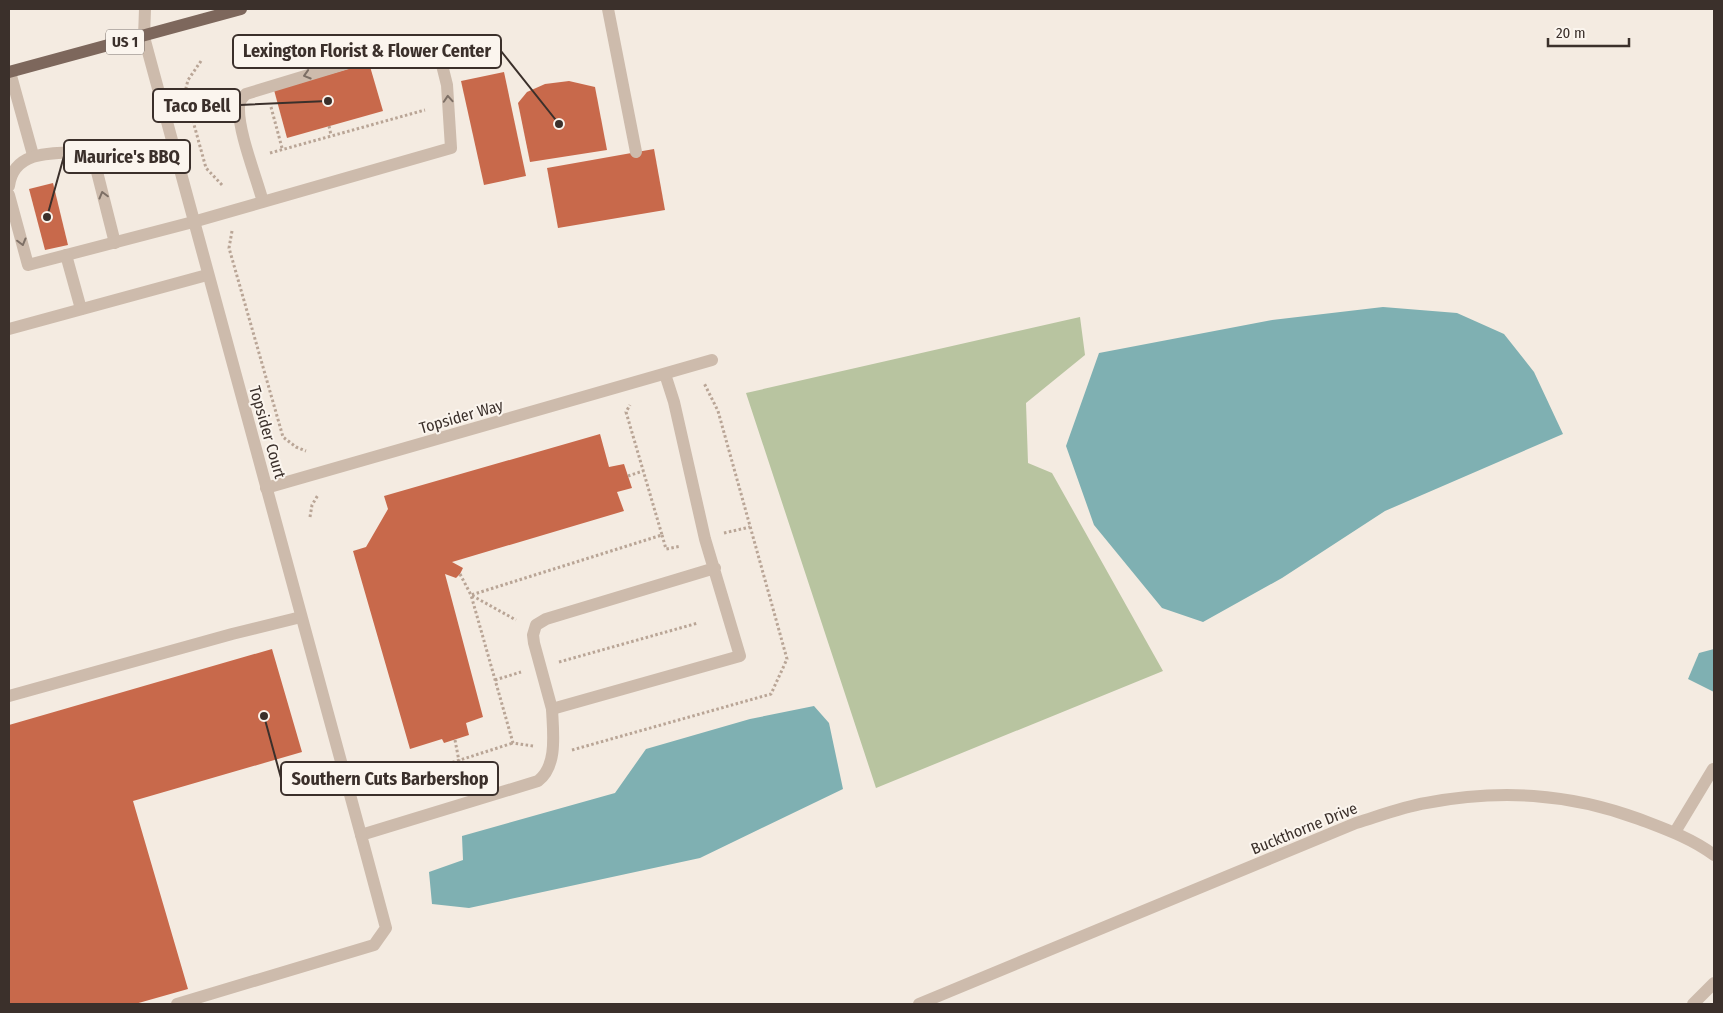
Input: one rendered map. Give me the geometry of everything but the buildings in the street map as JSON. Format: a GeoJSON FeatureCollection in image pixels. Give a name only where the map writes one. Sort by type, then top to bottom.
{"type":"FeatureCollection","features":[{"type":"Feature","properties":{"kind":"main road","name":"US 1"},"geometry":{"type":"LineString","coordinates":[[9,72],[144,37],[241,9]]}},
{"type":"Feature","properties":{"kind":"street","name":"Topsider Court"},"geometry":{"type":"LineString","coordinates":[[145,9],[144,37],[207,275],[386,928],[374,945],[177,1004]]}},
{"type":"Feature","properties":{"kind":"street"},"geometry":{"type":"LineString","coordinates":[[608,9],[636,152]]}},
{"type":"Feature","properties":{"kind":"street"},"geometry":{"type":"LineString","coordinates":[[9,195],[28,265],[193,222],[263,202],[451,148],[447,85],[442,65],[433,57],[413,48],[401,47],[246,94],[240,99],[238,106],[242,130],[263,202]]}},
{"type":"Feature","properties":{"kind":"street"},"geometry":{"type":"LineString","coordinates":[[9,72],[32,155]]}},
{"type":"Feature","properties":{"kind":"street"},"geometry":{"type":"LineString","coordinates":[[9,186],[21,161],[32,155],[92,152],[115,242]]}},
{"type":"Feature","properties":{"kind":"street"},"geometry":{"type":"LineString","coordinates":[[66,255],[81,309]]}},
{"type":"Feature","properties":{"kind":"street"},"geometry":{"type":"LineString","coordinates":[[9,329],[207,275]]}},
{"type":"Feature","properties":{"kind":"street"},"geometry":{"type":"LineString","coordinates":[[552,709],[740,656],[705,539],[674,402],[665,374],[712,360]]}},
{"type":"Feature","properties":{"kind":"street","name":"Topsider Way"},"geometry":{"type":"LineString","coordinates":[[266,488],[665,374]]}},
{"type":"Feature","properties":{"kind":"street"},"geometry":{"type":"LineString","coordinates":[[361,835],[538,781],[549,770],[552,748],[552,709],[533,634],[536,625],[546,619],[715,568]]}},
{"type":"Feature","properties":{"kind":"street"},"geometry":{"type":"LineString","coordinates":[[9,696],[232,634],[301,618]]}},
{"type":"Feature","properties":{"kind":"street"},"geometry":{"type":"LineString","coordinates":[[1675,832],[1713,769]]}},
{"type":"Feature","properties":{"kind":"street","name":"Buckthorne Drive"},"geometry":{"type":"LineString","coordinates":[[919,1004],[1356,823],[1425,803],[1502,794],[1560,797],[1615,810],[1675,832],[1714,855]]}},
{"type":"Feature","properties":{"kind":"street"},"geometry":{"type":"LineString","coordinates":[[1693,1004],[1714,983]]}},
{"type":"Feature","properties":{"kind":"path"},"geometry":{"type":"LineString","coordinates":[[201,61],[188,80],[185,92],[206,168],[223,186]]}},
{"type":"Feature","properties":{"kind":"path"},"geometry":{"type":"LineString","coordinates":[[270,153],[425,110]]}},
{"type":"Feature","properties":{"kind":"path"},"geometry":{"type":"LineString","coordinates":[[328,126],[331,135]]}},
{"type":"Feature","properties":{"kind":"path"},"geometry":{"type":"LineString","coordinates":[[232,231],[229,248],[284,437],[296,447],[306,451]]}},
{"type":"Feature","properties":{"kind":"path"},"geometry":{"type":"LineString","coordinates":[[633,400],[626,412],[666,549],[681,546]]}},
{"type":"Feature","properties":{"kind":"path"},"geometry":{"type":"LineString","coordinates":[[628,476],[643,471]]}},
{"type":"Feature","properties":{"kind":"path"},"geometry":{"type":"LineString","coordinates":[[723,534],[750,527]]}},
{"type":"Feature","properties":{"kind":"path"},"geometry":{"type":"LineString","coordinates":[[471,595],[662,535]]}},
{"type":"Feature","properties":{"kind":"path"},"geometry":{"type":"LineString","coordinates":[[460,574],[471,595],[514,743]]}},
{"type":"Feature","properties":{"kind":"path"},"geometry":{"type":"LineString","coordinates":[[471,595],[516,620]]}},
{"type":"Feature","properties":{"kind":"path"},"geometry":{"type":"LineString","coordinates":[[551,664],[698,623]]}},
{"type":"Feature","properties":{"kind":"path"},"geometry":{"type":"LineString","coordinates":[[495,680],[522,672]]}},
{"type":"Feature","properties":{"kind":"path"},"geometry":{"type":"LineString","coordinates":[[456,740],[459,761]]}},
{"type":"Feature","properties":{"kind":"path"},"geometry":{"type":"LineString","coordinates":[[438,767],[514,743],[534,747]]}},
{"type":"Feature","properties":{"kind":"green space"},"geometry":{"type":"Polygon","coordinates":[[[1080,317],[1085,355],[1026,403],[1028,463],[1052,473],[1163,671],[876,788],[746,393],[1080,317]]]}},
{"type":"Feature","properties":{"kind":"water"},"geometry":{"type":"Polygon","coordinates":[[[1383,307],[1457,313],[1504,334],[1534,372],[1563,434],[1385,511],[1282,578],[1203,622],[1162,608],[1094,525],[1066,446],[1099,353],[1272,320],[1383,307]]]}},
{"type":"Feature","properties":{"kind":"water"},"geometry":{"type":"Polygon","coordinates":[[[1714,649],[1714,692],[1688,679],[1699,653],[1714,649]]]}},
{"type":"Feature","properties":{"kind":"water"},"geometry":{"type":"Polygon","coordinates":[[[814,706],[829,723],[843,789],[700,858],[469,908],[432,904],[429,872],[463,860],[462,836],[615,793],[646,749],[750,719],[814,706]]]}},
{"type":"Feature","properties":{"kind":"place","name":"Taco Bell"},"geometry":{"type":"Point","coordinates":[328,101]}},
{"type":"Feature","properties":{"kind":"place","name":"Lexington Florist & Flower Center"},"geometry":{"type":"Point","coordinates":[559,124]}},
{"type":"Feature","properties":{"kind":"place","name":"Maurice's BBQ"},"geometry":{"type":"Point","coordinates":[47,217]}},
{"type":"Feature","properties":{"kind":"place","name":"Southern Cuts Barbershop"},"geometry":{"type":"Point","coordinates":[264,716]}}]}
